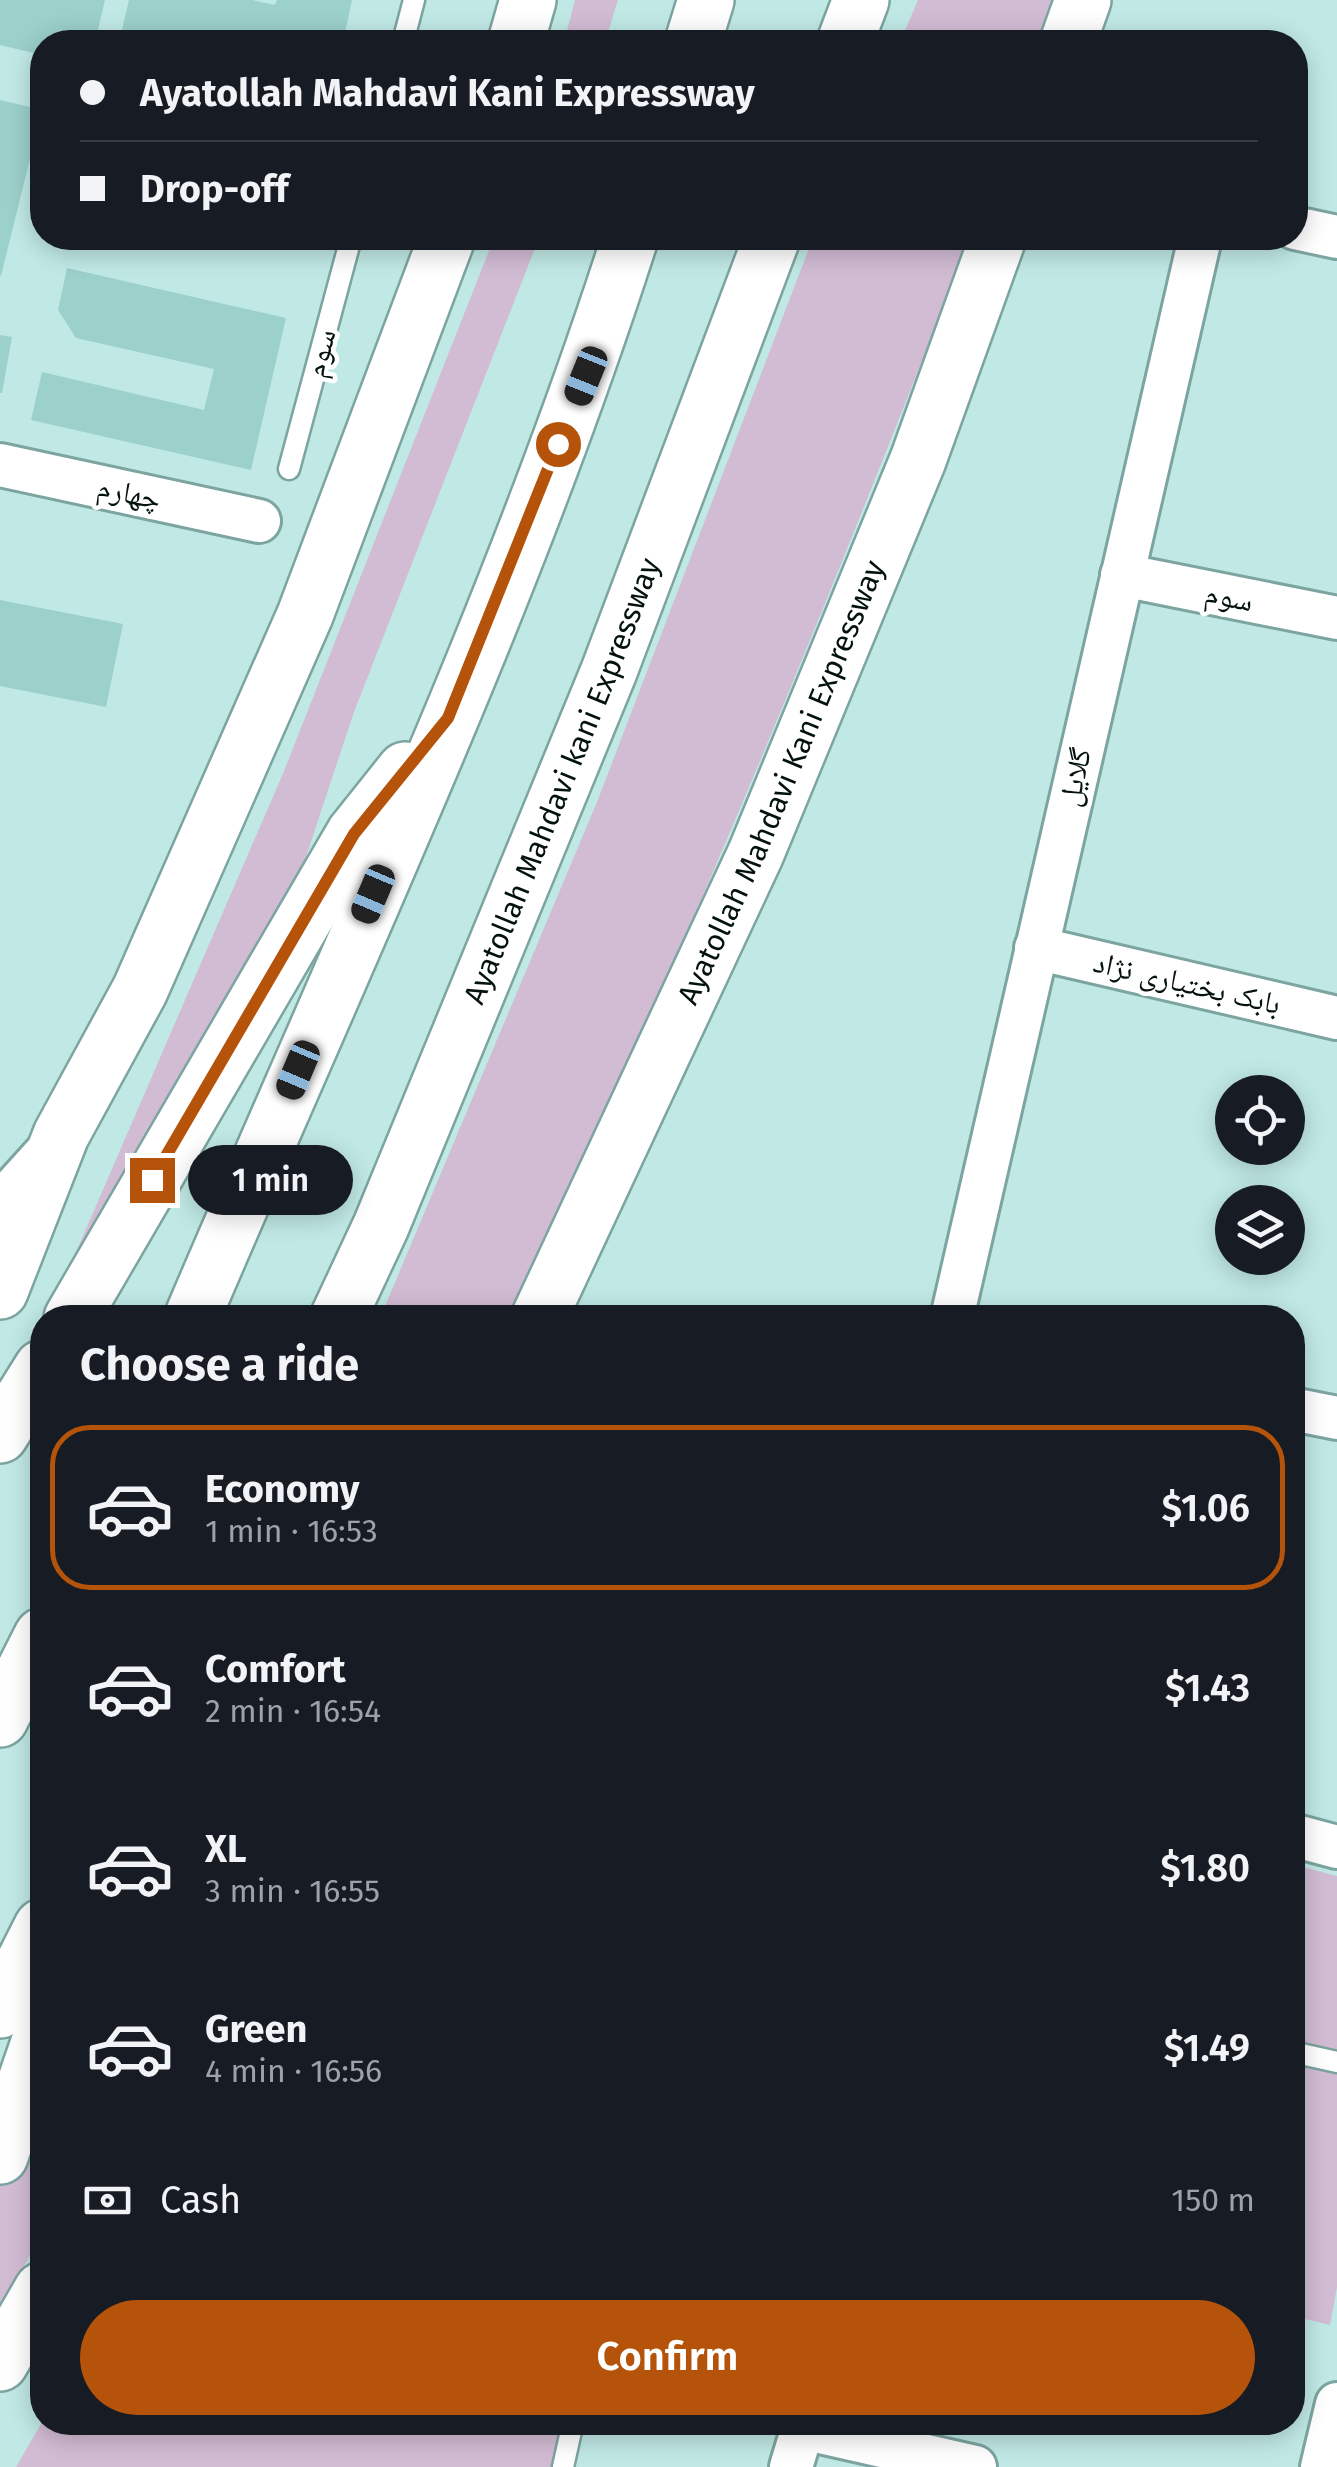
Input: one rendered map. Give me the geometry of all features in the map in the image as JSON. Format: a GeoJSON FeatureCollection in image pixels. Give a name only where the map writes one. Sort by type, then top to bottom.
{"type":"FeatureCollection","features":[{"type":"Feature","properties":{"kind":"main road"},"geometry":{"type":"LineString","coordinates":[[519,30],[528,0]]}},
{"type":"Feature","properties":{"kind":"main road"},"geometry":{"type":"LineString","coordinates":[[697,30],[706,0]]}},
{"type":"Feature","properties":{"kind":"main road"},"geometry":{"type":"LineString","coordinates":[[850,30],[861,0]]}},
{"type":"Feature","properties":{"kind":"main road"},"geometry":{"type":"LineString","coordinates":[[1072,30],[1083,0]]}},
{"type":"Feature","properties":{"kind":"main road"},"geometry":{"type":"LineString","coordinates":[[0,1291],[61,1135],[140,990],[297,633],[443,250]]}},
{"type":"Feature","properties":{"kind":"main road"},"geometry":{"type":"LineString","coordinates":[[198,1305],[448,718],[586,376],[626,250]]}},
{"type":"Feature","properties":{"kind":"main road","name":"Ayatollah Mahdavi kani Expressway"},"geometry":{"type":"LineString","coordinates":[[344,1305],[608,670],[767,250]]}},
{"type":"Feature","properties":{"kind":"main road","name":"Ayatollah Mahdavi Kani Expressway"},"geometry":{"type":"LineString","coordinates":[[545,1305],[756,853],[918,460],[994,250]]}},
{"type":"Feature","properties":{"kind":"main road"},"geometry":{"type":"LineString","coordinates":[[80,1305],[354,834],[448,718]]}},
{"type":"Feature","properties":{"kind":"main road"},"geometry":{"type":"LineString","coordinates":[[0,1435],[30,1387]]}},
{"type":"Feature","properties":{"kind":"main road"},"geometry":{"type":"LineString","coordinates":[[0,1718],[30,1659]]}},
{"type":"Feature","properties":{"kind":"main road"},"geometry":{"type":"LineString","coordinates":[[0,2010],[30,1951]]}},
{"type":"Feature","properties":{"kind":"main road"},"geometry":{"type":"LineString","coordinates":[[0,2156],[30,2069]]}},
{"type":"Feature","properties":{"kind":"main road"},"geometry":{"type":"LineString","coordinates":[[0,2364],[30,2311]]}},
{"type":"Feature","properties":{"kind":"street"},"geometry":{"type":"LineString","coordinates":[[1308,231],[1337,237]]}},
{"type":"Feature","properties":{"kind":"street","name":"گلایل"},"geometry":{"type":"LineString","coordinates":[[955,1305],[1197,250]]}},
{"type":"Feature","properties":{"kind":"street","name":"چهارم"},"geometry":{"type":"LineString","coordinates":[[0,465],[259,521]]}},
{"type":"Feature","properties":{"kind":"street","name":"سوم"},"geometry":{"type":"LineString","coordinates":[[1122,575],[1337,618]]}},
{"type":"Feature","properties":{"kind":"street","name":"بابک بختیاری نژاد"},"geometry":{"type":"LineString","coordinates":[[1036,948],[1337,1018]]}},
{"type":"Feature","properties":{"kind":"street"},"geometry":{"type":"LineString","coordinates":[[0,1204],[61,1135]]}},
{"type":"Feature","properties":{"kind":"street"},"geometry":{"type":"LineString","coordinates":[[1305,1412],[1337,1418]]}},
{"type":"Feature","properties":{"kind":"street"},"geometry":{"type":"LineString","coordinates":[[1305,1838],[1337,1847]]}},
{"type":"Feature","properties":{"kind":"street"},"geometry":{"type":"LineString","coordinates":[[1322,2467],[1337,2404]]}},
{"type":"Feature","properties":{"kind":"street"},"geometry":{"type":"LineString","coordinates":[[834,2435],[975,2467]]}},
{"type":"Feature","properties":{"kind":"lane"},"geometry":{"type":"LineString","coordinates":[[406,30],[414,0]]}},
{"type":"Feature","properties":{"kind":"lane","name":"سوم"},"geometry":{"type":"LineString","coordinates":[[289,469],[348,250]]}},
{"type":"Feature","properties":{"kind":"lane"},"geometry":{"type":"LineString","coordinates":[[1305,2055],[1337,2062]]}},
{"type":"Feature","properties":{"kind":"lane"},"geometry":{"type":"LineString","coordinates":[[563,2467],[570,2435]]}},
{"type":"Feature","properties":{"kind":"shaded area"},"geometry":{"type":"Polygon","coordinates":[[[575,0],[618,0],[609,30],[567,30],[575,0]]]}},
{"type":"Feature","properties":{"kind":"shaded area"},"geometry":{"type":"Polygon","coordinates":[[[918,0],[1056,0],[1046,30],[905,30],[918,0]]]}},
{"type":"Feature","properties":{"kind":"shaded area"},"geometry":{"type":"Polygon","coordinates":[[[489,250],[534,250],[354,712],[299,878],[57,1296],[284,771],[489,250]]]}},
{"type":"Feature","properties":{"kind":"shaded area"},"geometry":{"type":"Polygon","coordinates":[[[808,250],[965,250],[694,917],[518,1305],[385,1305],[597,802],[808,250]]]}},
{"type":"Feature","properties":{"kind":"shaded area"},"geometry":{"type":"Polygon","coordinates":[[[1305,1867],[1337,1876],[1337,2287],[1330,2325],[1305,2319],[1305,1867]]]}},
{"type":"Feature","properties":{"kind":"shaded area"},"geometry":{"type":"Polygon","coordinates":[[[30,2091],[30,2255],[0,2308],[0,2178],[30,2091]]]}},
{"type":"Feature","properties":{"kind":"shaded area"},"geometry":{"type":"Polygon","coordinates":[[[34,2435],[577,2435],[573,2467],[16,2467],[34,2435]]]}},
{"type":"Feature","properties":{"kind":"building"},"geometry":{"type":"Polygon","coordinates":[[[0,0],[105,0],[98,30],[30,30],[30,52],[0,45],[0,0]]]}},
{"type":"Feature","properties":{"kind":"building"},"geometry":{"type":"Polygon","coordinates":[[[129,0],[252,0],[275,5],[277,0],[352,0],[346,30],[122,30],[129,0]]]}},
{"type":"Feature","properties":{"kind":"building"},"geometry":{"type":"Polygon","coordinates":[[[0,100],[30,107],[30,159],[0,276],[0,100]]]}},
{"type":"Feature","properties":{"kind":"building"},"geometry":{"type":"Polygon","coordinates":[[[67,268],[286,318],[251,470],[31,420],[42,372],[204,410],[214,369],[76,338],[58,310],[67,268]]]}},
{"type":"Feature","properties":{"kind":"building"},"geometry":{"type":"Polygon","coordinates":[[[0,335],[12,337],[2,393],[0,393],[0,335]]]}},
{"type":"Feature","properties":{"kind":"building"},"geometry":{"type":"Polygon","coordinates":[[[0,600],[123,624],[106,707],[0,686],[0,600]]]}},
{"type":"Feature","properties":{"kind":"route"},"geometry":{"type":"LineString","coordinates":[[152,1180],[354,834],[448,718],[558,444]]}}]}
